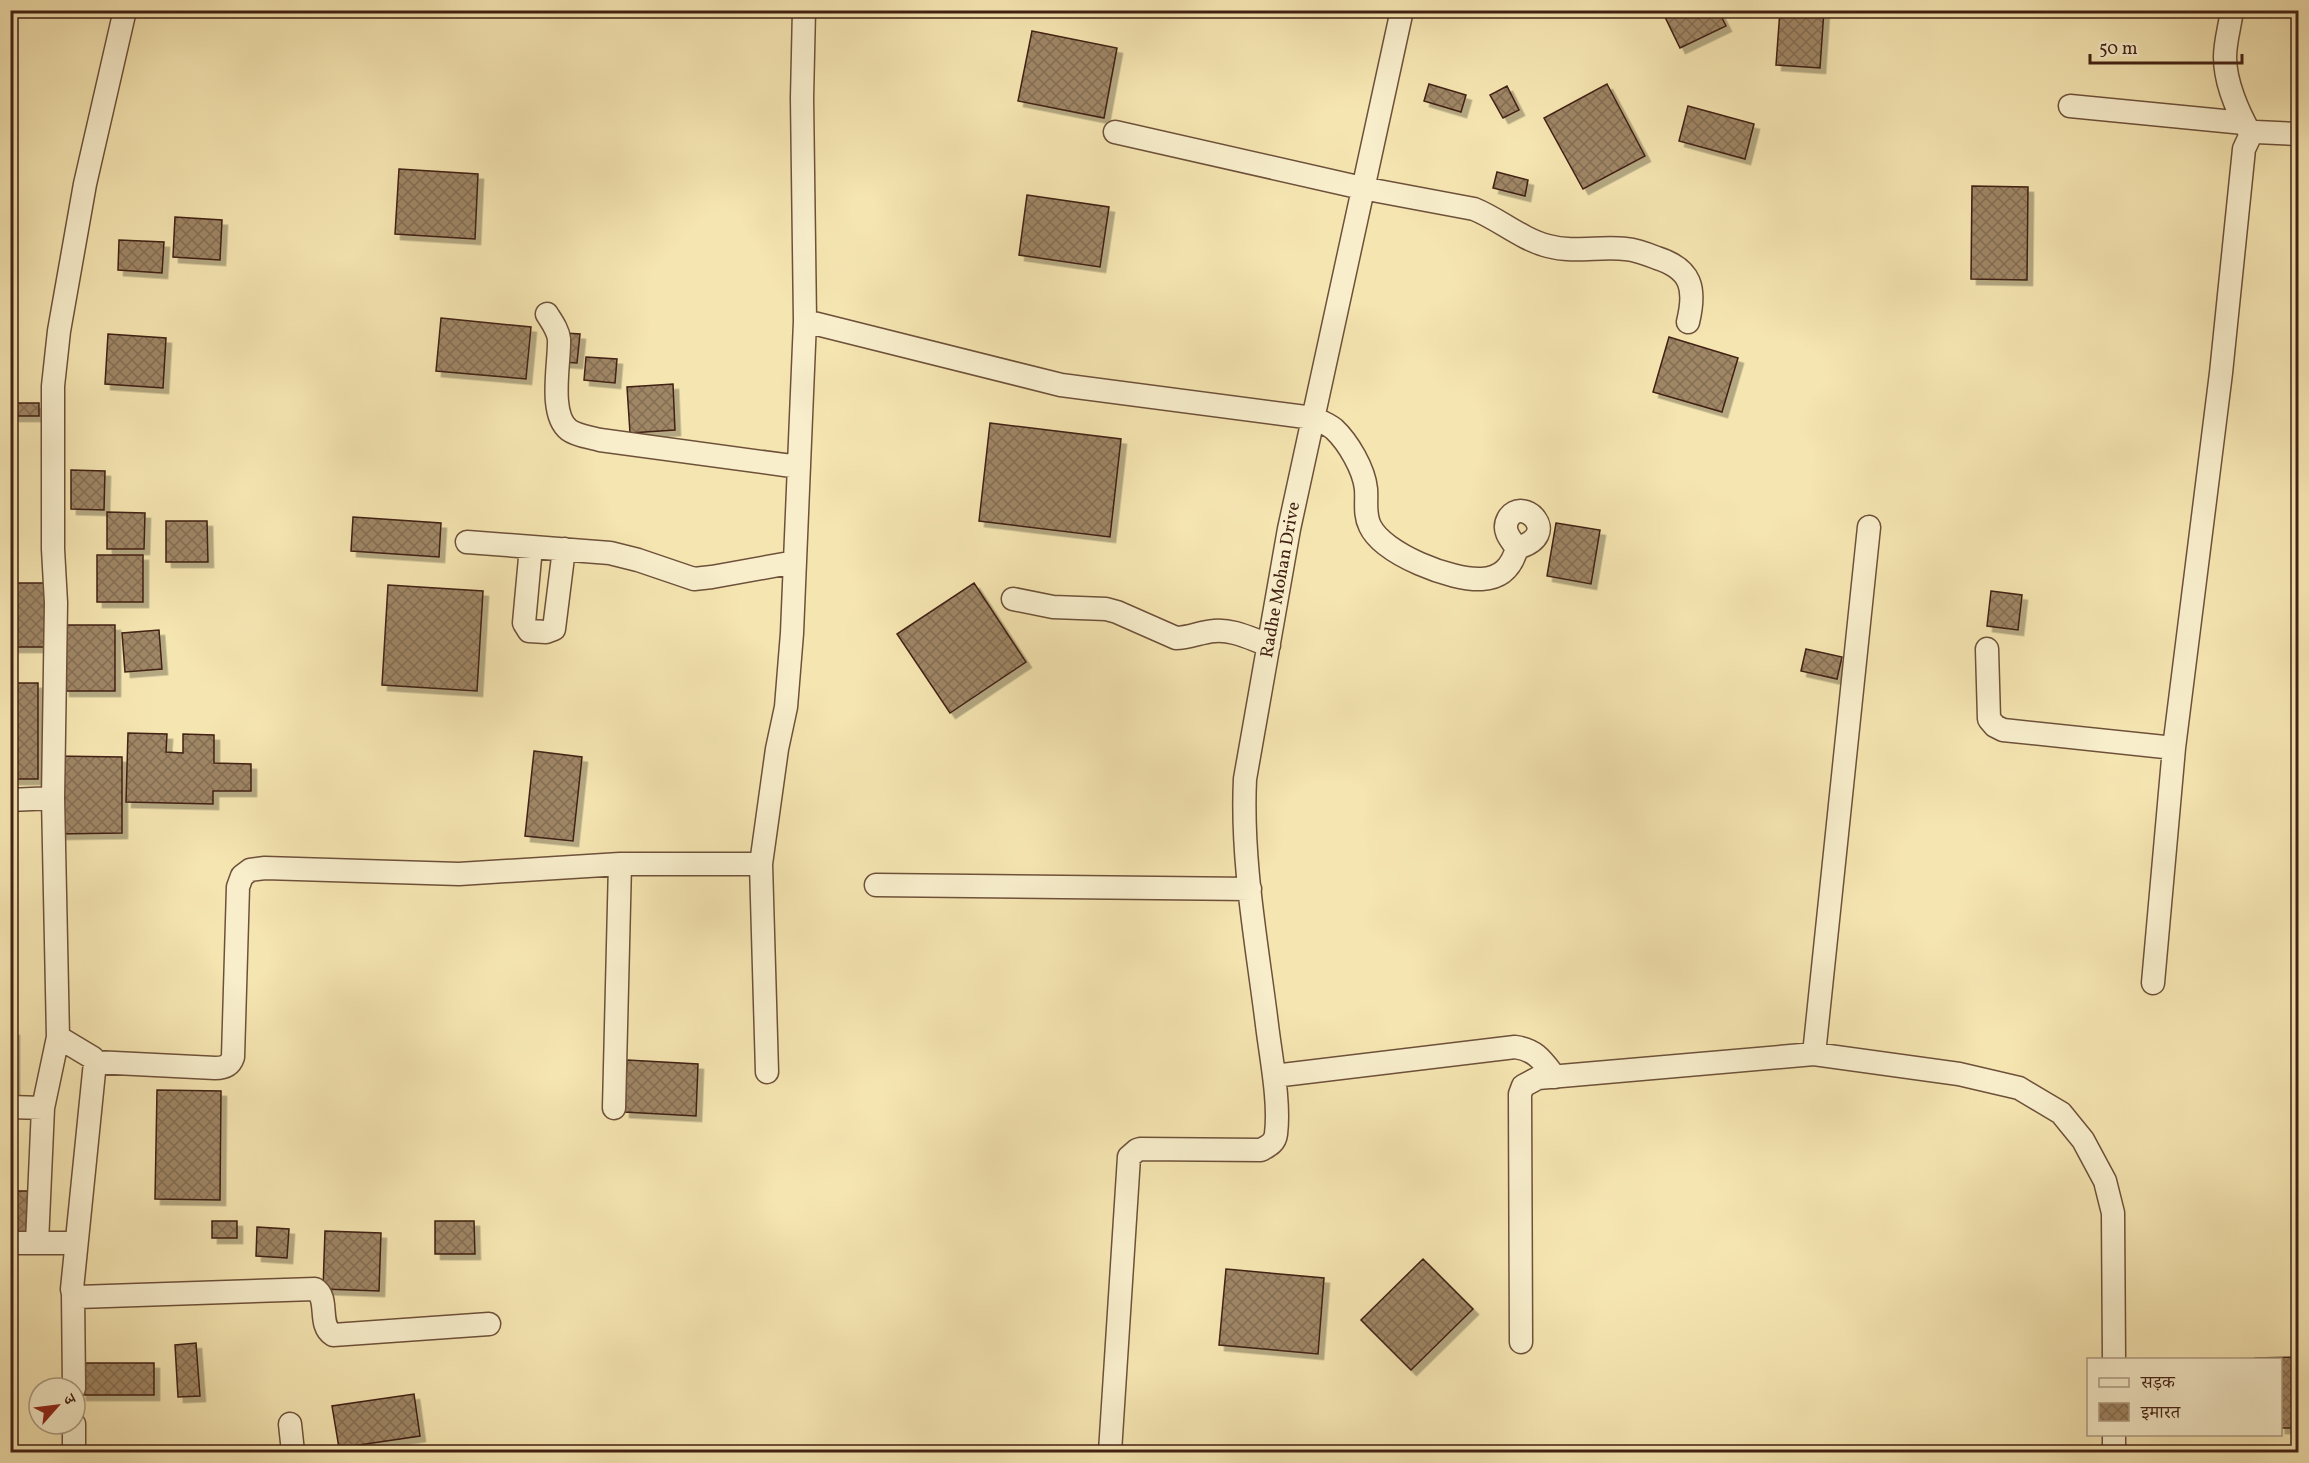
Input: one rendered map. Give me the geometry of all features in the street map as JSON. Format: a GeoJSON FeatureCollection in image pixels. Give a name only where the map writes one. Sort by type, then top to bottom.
{"type":"FeatureCollection","features":[{"type":"Feature","properties":{"kind":"street"},"geometry":{"type":"LineString","coordinates":[[37,1243],[43,1108],[58,1037],[53,798],[56,603],[53,549],[53,386],[59,331],[85,184],[125,10]]}},
{"type":"Feature","properties":{"kind":"street"},"geometry":{"type":"LineString","coordinates":[[767,1072],[761,864],[777,749],[786,707],[792,633],[805,321],[802,98],[804,10]]}},
{"type":"Feature","properties":{"kind":"street","name":"Radhe Mohan Drive"},"geometry":{"type":"LineString","coordinates":[[1110,1452],[1129,1157],[1140,1149],[1261,1150],[1270,1146],[1276,1137],[1274,1076],[1250,889],[1244,803],[1245,779],[1289,530],[1402,10]]}},
{"type":"Feature","properties":{"kind":"street"},"geometry":{"type":"LineString","coordinates":[[2153,983],[2174,748],[2220,385],[2244,149],[2248,129],[2230,85],[2225,60],[2232,10]]}},
{"type":"Feature","properties":{"kind":"street"},"geometry":{"type":"LineString","coordinates":[[2070,106],[2298,134]]}},
{"type":"Feature","properties":{"kind":"street"},"geometry":{"type":"LineString","coordinates":[[1115,132],[1362,188],[1474,208],[1534,242],[1548,246],[1563,249],[1626,249],[1670,262],[1687,275],[1692,307],[1688,322]]}},
{"type":"Feature","properties":{"kind":"street"},"geometry":{"type":"LineString","coordinates":[[548,314],[559,338],[558,411],[564,426],[569,430],[600,440],[799,467]]}},
{"type":"Feature","properties":{"kind":"street"},"geometry":{"type":"LineString","coordinates":[[805,321],[1061,385],[1313,418],[1332,427],[1347,445],[1365,481],[1366,516],[1369,524],[1383,542],[1425,567],[1449,576],[1474,580],[1489,579],[1507,570],[1513,562],[1517,548]]}},
{"type":"Feature","properties":{"kind":"street"},"geometry":{"type":"LineString","coordinates":[[1814,1054],[1869,527]]}},
{"type":"Feature","properties":{"kind":"street"},"geometry":{"type":"LineString","coordinates":[[467,542],[610,553],[639,560],[694,579],[795,562]]}},
{"type":"Feature","properties":{"kind":"street"},"geometry":{"type":"LineString","coordinates":[[531,547],[524,623],[529,631],[546,632],[554,629],[564,549]]}},
{"type":"Feature","properties":{"kind":"street"},"geometry":{"type":"LineString","coordinates":[[1013,599],[1053,607],[1106,609],[1176,638],[1210,631],[1228,631],[1269,645]]}},
{"type":"Feature","properties":{"kind":"street"},"geometry":{"type":"LineString","coordinates":[[1987,649],[1989,718],[1995,726],[2003,730],[2174,748]]}},
{"type":"Feature","properties":{"kind":"street"},"geometry":{"type":"LineString","coordinates":[[10,800],[53,798]]}},
{"type":"Feature","properties":{"kind":"street"},"geometry":{"type":"LineString","coordinates":[[95,1062],[215,1068],[223,1068],[230,1064],[234,1046],[238,887],[242,876],[250,870],[265,868],[459,874],[620,864],[761,864]]}},
{"type":"Feature","properties":{"kind":"street"},"geometry":{"type":"LineString","coordinates":[[614,1108],[620,864]]}},
{"type":"Feature","properties":{"kind":"street"},"geometry":{"type":"LineString","coordinates":[[876,885],[1250,889]]}},
{"type":"Feature","properties":{"kind":"street"},"geometry":{"type":"LineString","coordinates":[[58,1037],[93,1058],[95,1062],[75,1243],[72,1289],[74,1376]]}},
{"type":"Feature","properties":{"kind":"street"},"geometry":{"type":"LineString","coordinates":[[1274,1076],[1515,1047],[1529,1049],[1542,1060],[1555,1077]]}},
{"type":"Feature","properties":{"kind":"street"},"geometry":{"type":"LineString","coordinates":[[1521,1342],[1521,1094],[1524,1086],[1532,1080],[1555,1077],[1814,1054],[1959,1074],[2019,1088],[2061,1113],[2083,1140],[2105,1181],[2113,1213],[2114,1358]]}},
{"type":"Feature","properties":{"kind":"street"},"geometry":{"type":"LineString","coordinates":[[10,1107],[43,1108]]}},
{"type":"Feature","properties":{"kind":"street"},"geometry":{"type":"LineString","coordinates":[[10,1243],[75,1243]]}},
{"type":"Feature","properties":{"kind":"street"},"geometry":{"type":"LineString","coordinates":[[73,1294],[78,1297],[315,1289],[321,1295],[325,1326],[333,1335],[489,1324]]}},
{"type":"Feature","properties":{"kind":"street"},"geometry":{"type":"LineString","coordinates":[[290,1424],[292,1452]]}},
{"type":"Feature","properties":{"kind":"street"},"geometry":{"type":"LineString","coordinates":[[74,1436],[74,1452]]}},
{"type":"Feature","properties":{"kind":"street"},"geometry":{"type":"LineString","coordinates":[[2114,1436],[2114,1452]]}},
{"type":"Feature","properties":{"kind":"building"},"geometry":{"type":"Polygon","coordinates":[[[1679,10],[1718,10],[1726,26],[1680,48],[1665,17],[1679,10]]]}},
{"type":"Feature","properties":{"kind":"building"},"geometry":{"type":"Polygon","coordinates":[[[1780,10],[1824,10],[1820,68],[1776,65],[1780,10]]]}},
{"type":"Feature","properties":{"kind":"building"},"geometry":{"type":"Polygon","coordinates":[[[1032,31],[1117,48],[1104,118],[1018,101],[1032,31]]]}},
{"type":"Feature","properties":{"kind":"building"},"geometry":{"type":"Polygon","coordinates":[[[1429,84],[1466,95],[1461,112],[1424,101],[1429,84]]]}},
{"type":"Feature","properties":{"kind":"building"},"geometry":{"type":"Polygon","coordinates":[[[1607,84],[1645,156],[1583,189],[1544,118],[1607,84]]]}},
{"type":"Feature","properties":{"kind":"building"},"geometry":{"type":"Polygon","coordinates":[[[1507,86],[1519,110],[1503,118],[1490,95],[1507,86]]]}},
{"type":"Feature","properties":{"kind":"building"},"geometry":{"type":"Polygon","coordinates":[[[1688,106],[1754,124],[1745,159],[1679,141],[1688,106]]]}},
{"type":"Feature","properties":{"kind":"building"},"geometry":{"type":"Polygon","coordinates":[[[399,169],[478,174],[475,239],[395,234],[399,169]]]}},
{"type":"Feature","properties":{"kind":"building"},"geometry":{"type":"Polygon","coordinates":[[[1497,172],[1528,180],[1525,196],[1493,188],[1497,172]]]}},
{"type":"Feature","properties":{"kind":"building"},"geometry":{"type":"Polygon","coordinates":[[[1972,186],[2028,187],[2027,280],[1971,279],[1972,186]]]}},
{"type":"Feature","properties":{"kind":"building"},"geometry":{"type":"Polygon","coordinates":[[[1027,195],[1109,207],[1100,267],[1019,255],[1027,195]]]}},
{"type":"Feature","properties":{"kind":"building"},"geometry":{"type":"Polygon","coordinates":[[[175,217],[222,220],[220,260],[173,257],[175,217]]]}},
{"type":"Feature","properties":{"kind":"building"},"geometry":{"type":"Polygon","coordinates":[[[119,240],[164,242],[162,273],[118,270],[119,240]]]}},
{"type":"Feature","properties":{"kind":"building"},"geometry":{"type":"Polygon","coordinates":[[[441,318],[531,327],[526,379],[436,371],[441,318]]]}},
{"type":"Feature","properties":{"kind":"building"},"geometry":{"type":"Polygon","coordinates":[[[565,333],[580,334],[577,363],[562,362],[565,333]]]}},
{"type":"Feature","properties":{"kind":"building"},"geometry":{"type":"Polygon","coordinates":[[[108,334],[166,338],[163,388],[105,384],[108,334]]]}},
{"type":"Feature","properties":{"kind":"building"},"geometry":{"type":"Polygon","coordinates":[[[1669,337],[1738,358],[1722,412],[1653,392],[1669,337]]]}},
{"type":"Feature","properties":{"kind":"building"},"geometry":{"type":"Polygon","coordinates":[[[586,357],[617,359],[615,383],[584,380],[586,357]]]}},
{"type":"Feature","properties":{"kind":"building"},"geometry":{"type":"Polygon","coordinates":[[[673,384],[675,430],[630,433],[627,387],[673,384]]]}},
{"type":"Feature","properties":{"kind":"building"},"geometry":{"type":"Polygon","coordinates":[[[10,403],[39,403],[39,416],[10,416],[10,403]]]}},
{"type":"Feature","properties":{"kind":"building"},"geometry":{"type":"Polygon","coordinates":[[[990,423],[1121,439],[1110,537],[979,521],[990,423]]]}},
{"type":"Feature","properties":{"kind":"building"},"geometry":{"type":"Polygon","coordinates":[[[71,470],[105,471],[104,510],[71,509],[71,470]]]}},
{"type":"Feature","properties":{"kind":"building"},"geometry":{"type":"Polygon","coordinates":[[[107,512],[145,513],[144,549],[107,549],[107,512]]]}},
{"type":"Feature","properties":{"kind":"building"},"geometry":{"type":"Polygon","coordinates":[[[353,517],[441,523],[439,557],[351,551],[353,517]]]}},
{"type":"Feature","properties":{"kind":"building"},"geometry":{"type":"Polygon","coordinates":[[[166,521],[207,521],[208,562],[166,562],[166,521]]]}},
{"type":"Feature","properties":{"kind":"building"},"geometry":{"type":"Polygon","coordinates":[[[1556,523],[1600,530],[1591,584],[1547,576],[1556,523]]]}},
{"type":"Feature","properties":{"kind":"building"},"geometry":{"type":"Polygon","coordinates":[[[97,555],[143,555],[143,602],[97,602],[97,555]]]}},
{"type":"Feature","properties":{"kind":"building"},"geometry":{"type":"Polygon","coordinates":[[[10,583],[46,583],[46,647],[10,647],[10,583]]]}},
{"type":"Feature","properties":{"kind":"building"},"geometry":{"type":"Polygon","coordinates":[[[974,583],[1026,662],[950,713],[897,634],[974,583]]]}},
{"type":"Feature","properties":{"kind":"building"},"geometry":{"type":"Polygon","coordinates":[[[388,585],[483,591],[477,691],[382,685],[388,585]]]}},
{"type":"Feature","properties":{"kind":"building"},"geometry":{"type":"Polygon","coordinates":[[[1991,591],[2022,595],[2018,630],[1987,626],[1991,591]]]}},
{"type":"Feature","properties":{"kind":"building"},"geometry":{"type":"Polygon","coordinates":[[[64,625],[115,625],[115,691],[64,691],[64,625]]]}},
{"type":"Feature","properties":{"kind":"building"},"geometry":{"type":"Polygon","coordinates":[[[159,630],[162,669],[125,672],[122,633],[159,630]]]}},
{"type":"Feature","properties":{"kind":"building"},"geometry":{"type":"Polygon","coordinates":[[[1806,649],[1842,657],[1837,679],[1801,671],[1806,649]]]}},
{"type":"Feature","properties":{"kind":"building"},"geometry":{"type":"Polygon","coordinates":[[[10,683],[38,683],[38,779],[10,779],[10,683]]]}},
{"type":"Feature","properties":{"kind":"building"},"geometry":{"type":"Polygon","coordinates":[[[128,733],[167,734],[166,752],[183,753],[183,734],[214,735],[214,763],[251,764],[251,791],[213,791],[213,804],[126,802],[128,733]]]}},
{"type":"Feature","properties":{"kind":"building"},"geometry":{"type":"Polygon","coordinates":[[[534,751],[582,757],[573,841],[525,836],[534,751]]]}},
{"type":"Feature","properties":{"kind":"building"},"geometry":{"type":"Polygon","coordinates":[[[54,756],[122,757],[122,833],[57,834],[54,756]]]}},
{"type":"Feature","properties":{"kind":"building"},"geometry":{"type":"Polygon","coordinates":[[[10,1030],[14,1030],[14,1091],[10,1091],[10,1030]]]}},
{"type":"Feature","properties":{"kind":"building"},"geometry":{"type":"Polygon","coordinates":[[[627,1060],[698,1064],[696,1116],[624,1112],[627,1060]]]}},
{"type":"Feature","properties":{"kind":"building"},"geometry":{"type":"Polygon","coordinates":[[[157,1090],[221,1091],[220,1200],[155,1199],[157,1090]]]}},
{"type":"Feature","properties":{"kind":"building"},"geometry":{"type":"Polygon","coordinates":[[[10,1191],[28,1191],[29,1239],[10,1239],[10,1191]]]}},
{"type":"Feature","properties":{"kind":"building"},"geometry":{"type":"Polygon","coordinates":[[[212,1221],[237,1221],[237,1238],[212,1238],[212,1221]]]}},
{"type":"Feature","properties":{"kind":"building"},"geometry":{"type":"Polygon","coordinates":[[[435,1221],[474,1221],[475,1254],[435,1254],[435,1221]]]}},
{"type":"Feature","properties":{"kind":"building"},"geometry":{"type":"Polygon","coordinates":[[[257,1227],[289,1229],[287,1258],[256,1256],[257,1227]]]}},
{"type":"Feature","properties":{"kind":"building"},"geometry":{"type":"Polygon","coordinates":[[[325,1231],[381,1233],[379,1291],[323,1289],[325,1231]]]}},
{"type":"Feature","properties":{"kind":"building"},"geometry":{"type":"Polygon","coordinates":[[[1423,1259],[1473,1309],[1411,1370],[1361,1320],[1423,1259]]]}},
{"type":"Feature","properties":{"kind":"building"},"geometry":{"type":"Polygon","coordinates":[[[1226,1269],[1324,1278],[1318,1354],[1219,1345],[1226,1269]]]}},
{"type":"Feature","properties":{"kind":"building"},"geometry":{"type":"Polygon","coordinates":[[[196,1343],[200,1396],[178,1397],[175,1345],[196,1343]]]}},
{"type":"Feature","properties":{"kind":"building"},"geometry":{"type":"Polygon","coordinates":[[[2298,1357],[2298,1428],[2282,1428],[2282,1358],[2255,1358],[2298,1357]]]}},
{"type":"Feature","properties":{"kind":"building"},"geometry":{"type":"Polygon","coordinates":[[[80,1363],[154,1363],[154,1395],[87,1395],[87,1376],[80,1376],[80,1363]]]}},
{"type":"Feature","properties":{"kind":"building"},"geometry":{"type":"Polygon","coordinates":[[[414,1394],[420,1436],[339,1448],[332,1406],[414,1394]]]}}]}
